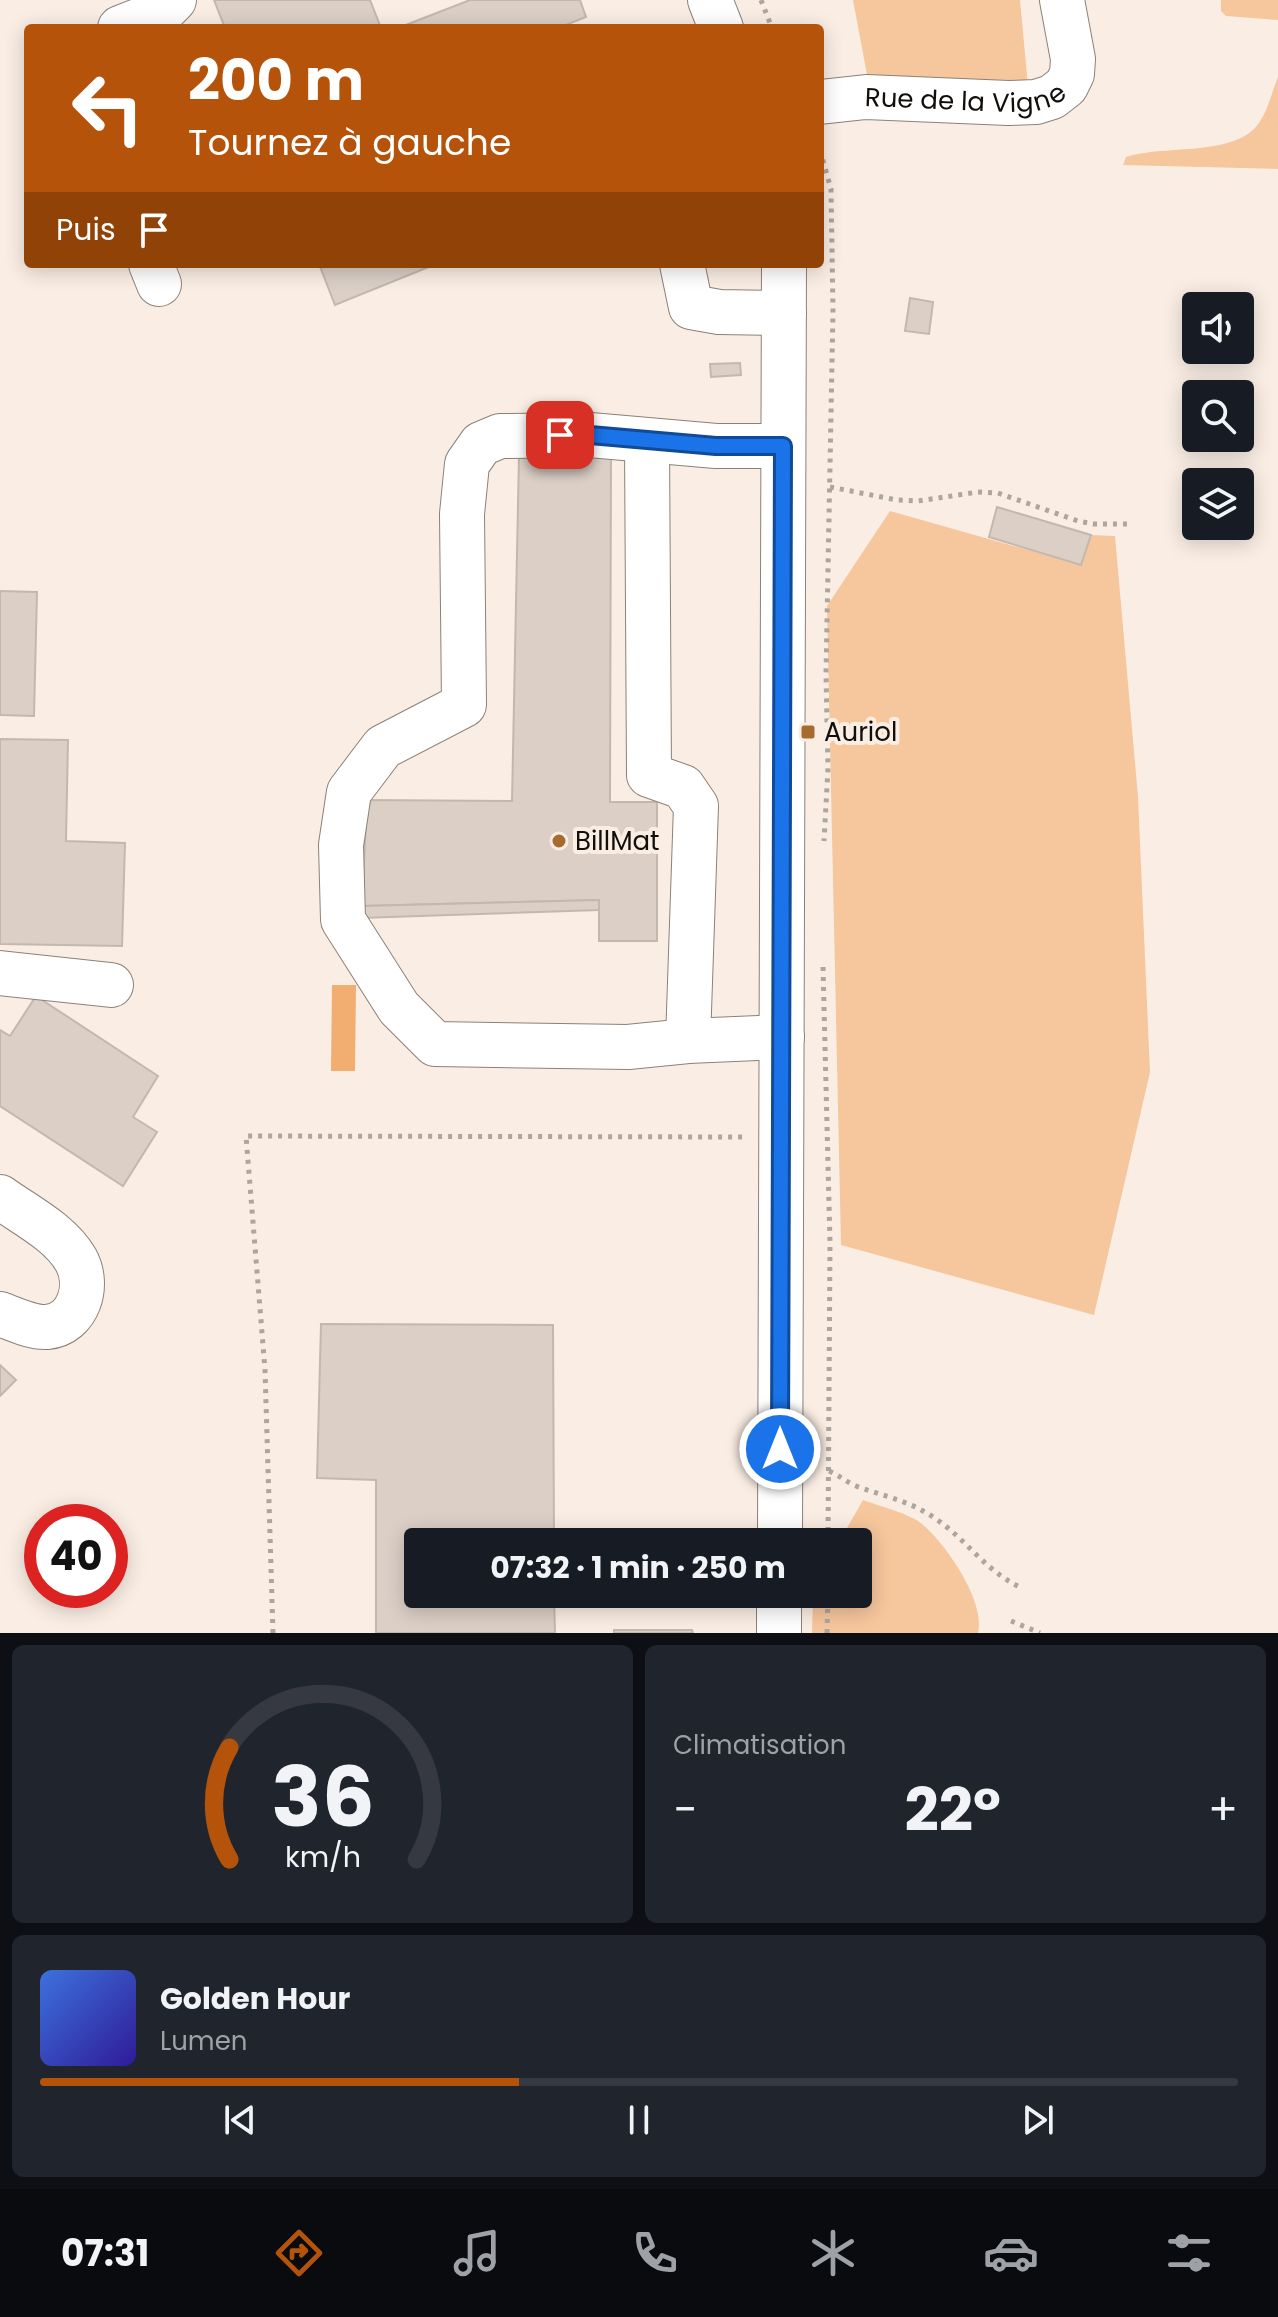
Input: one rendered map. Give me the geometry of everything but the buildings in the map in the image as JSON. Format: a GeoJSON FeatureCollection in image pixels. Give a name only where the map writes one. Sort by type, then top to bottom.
{"type":"FeatureCollection","features":[{"type":"Feature","properties":{"kind":"street"},"geometry":{"type":"LineString","coordinates":[[130,24],[163,11],[174,0]]}},
{"type":"Feature","properties":{"kind":"street"},"geometry":{"type":"LineString","coordinates":[[710,0],[719,24]]}},
{"type":"Feature","properties":{"kind":"street","name":"Rue de la Vigne"},"geometry":{"type":"LineString","coordinates":[[824,102],[866,97],[1008,103],[1036,102],[1052,97],[1066,86],[1072,74],[1073,59],[1062,0]]}},
{"type":"Feature","properties":{"kind":"street"},"geometry":{"type":"LineString","coordinates":[[683,268],[691,307],[719,312],[784,313]]}},
{"type":"Feature","properties":{"kind":"street"},"geometry":{"type":"LineString","coordinates":[[780,1528],[784,268]]}},
{"type":"Feature","properties":{"kind":"street"},"geometry":{"type":"LineString","coordinates":[[782,1037],[628,1047],[435,1044],[399,1008],[343,920],[341,845],[349,792],[383,747],[464,705],[462,514],[467,464],[481,444],[500,436],[590,435],[716,446],[783,446]]}},
{"type":"Feature","properties":{"kind":"street"},"geometry":{"type":"LineString","coordinates":[[647,441],[649,775],[683,787],[696,806],[688,1041]]}},
{"type":"Feature","properties":{"kind":"street"},"geometry":{"type":"LineString","coordinates":[[0,973],[111,985]]}},
{"type":"Feature","properties":{"kind":"street"},"geometry":{"type":"LineString","coordinates":[[0,1197],[60,1241],[77,1261],[82,1288],[77,1309],[64,1321],[47,1327],[0,1314]]}},
{"type":"Feature","properties":{"kind":"street"},"geometry":{"type":"LineString","coordinates":[[779,1608],[779,1633]]}},
{"type":"Feature","properties":{"kind":"path"},"geometry":{"type":"LineString","coordinates":[[761,0],[770,24]]}},
{"type":"Feature","properties":{"kind":"path"},"geometry":{"type":"LineString","coordinates":[[823,855],[828,768],[826,674],[833,310],[831,189],[824,164]]}},
{"type":"Feature","properties":{"kind":"path"},"geometry":{"type":"LineString","coordinates":[[830,487],[908,501],[978,492],[998,493],[1078,521],[1127,524]]}},
{"type":"Feature","properties":{"kind":"path"},"geometry":{"type":"LineString","coordinates":[[823,957],[830,1243],[828,1528]]}},
{"type":"Feature","properties":{"kind":"path"},"geometry":{"type":"LineString","coordinates":[[273,1633],[265,1370],[246,1136],[780,1137]]}},
{"type":"Feature","properties":{"kind":"path"},"geometry":{"type":"LineString","coordinates":[[829,1471],[860,1488],[911,1504],[936,1519],[982,1563],[1006,1581],[1022,1588]]}},
{"type":"Feature","properties":{"kind":"path"},"geometry":{"type":"LineString","coordinates":[[827,1633],[828,1608]]}},
{"type":"Feature","properties":{"kind":"path"},"geometry":{"type":"LineString","coordinates":[[1011,1621],[1040,1633]]}},
{"type":"Feature","properties":{"kind":"shaded area"},"geometry":{"type":"Polygon","coordinates":[[[853,0],[1020,0],[1028,86],[868,80],[853,0]]]}},
{"type":"Feature","properties":{"kind":"shaded area"},"geometry":{"type":"Polygon","coordinates":[[[1221,0],[1278,0],[1278,20],[1226,16],[1221,11],[1221,0]]]}},
{"type":"Feature","properties":{"kind":"shaded area"},"geometry":{"type":"Polygon","coordinates":[[[1278,77],[1278,169],[1123,165],[1126,157],[1141,153],[1211,147],[1242,137],[1254,129],[1262,118],[1278,77]]]}},
{"type":"Feature","properties":{"kind":"shaded area"},"geometry":{"type":"Polygon","coordinates":[[[890,511],[1081,565],[1091,535],[1115,536],[1138,797],[1150,1072],[1094,1315],[841,1245],[827,606],[890,511]]]}},
{"type":"Feature","properties":{"kind":"shaded area"},"geometry":{"type":"Polygon","coordinates":[[[332,985],[356,985],[355,1071],[331,1071],[332,985]]]}},
{"type":"Feature","properties":{"kind":"shaded area"},"geometry":{"type":"Polygon","coordinates":[[[863,1500],[917,1520],[942,1545],[962,1574],[976,1606],[978,1633],[812,1633],[813,1608],[872,1608],[872,1528],[847,1528],[863,1500]]]}},
{"type":"Feature","properties":{"kind":"place","name":"Auriol"},"geometry":{"type":"Point","coordinates":[808,732]}},
{"type":"Feature","properties":{"kind":"place","name":"BillMat"},"geometry":{"type":"Point","coordinates":[559,841]}},
{"type":"Feature","properties":{"kind":"route"},"geometry":{"type":"LineString","coordinates":[[560,435],[716,446],[783,446],[780,1449]]}}]}
